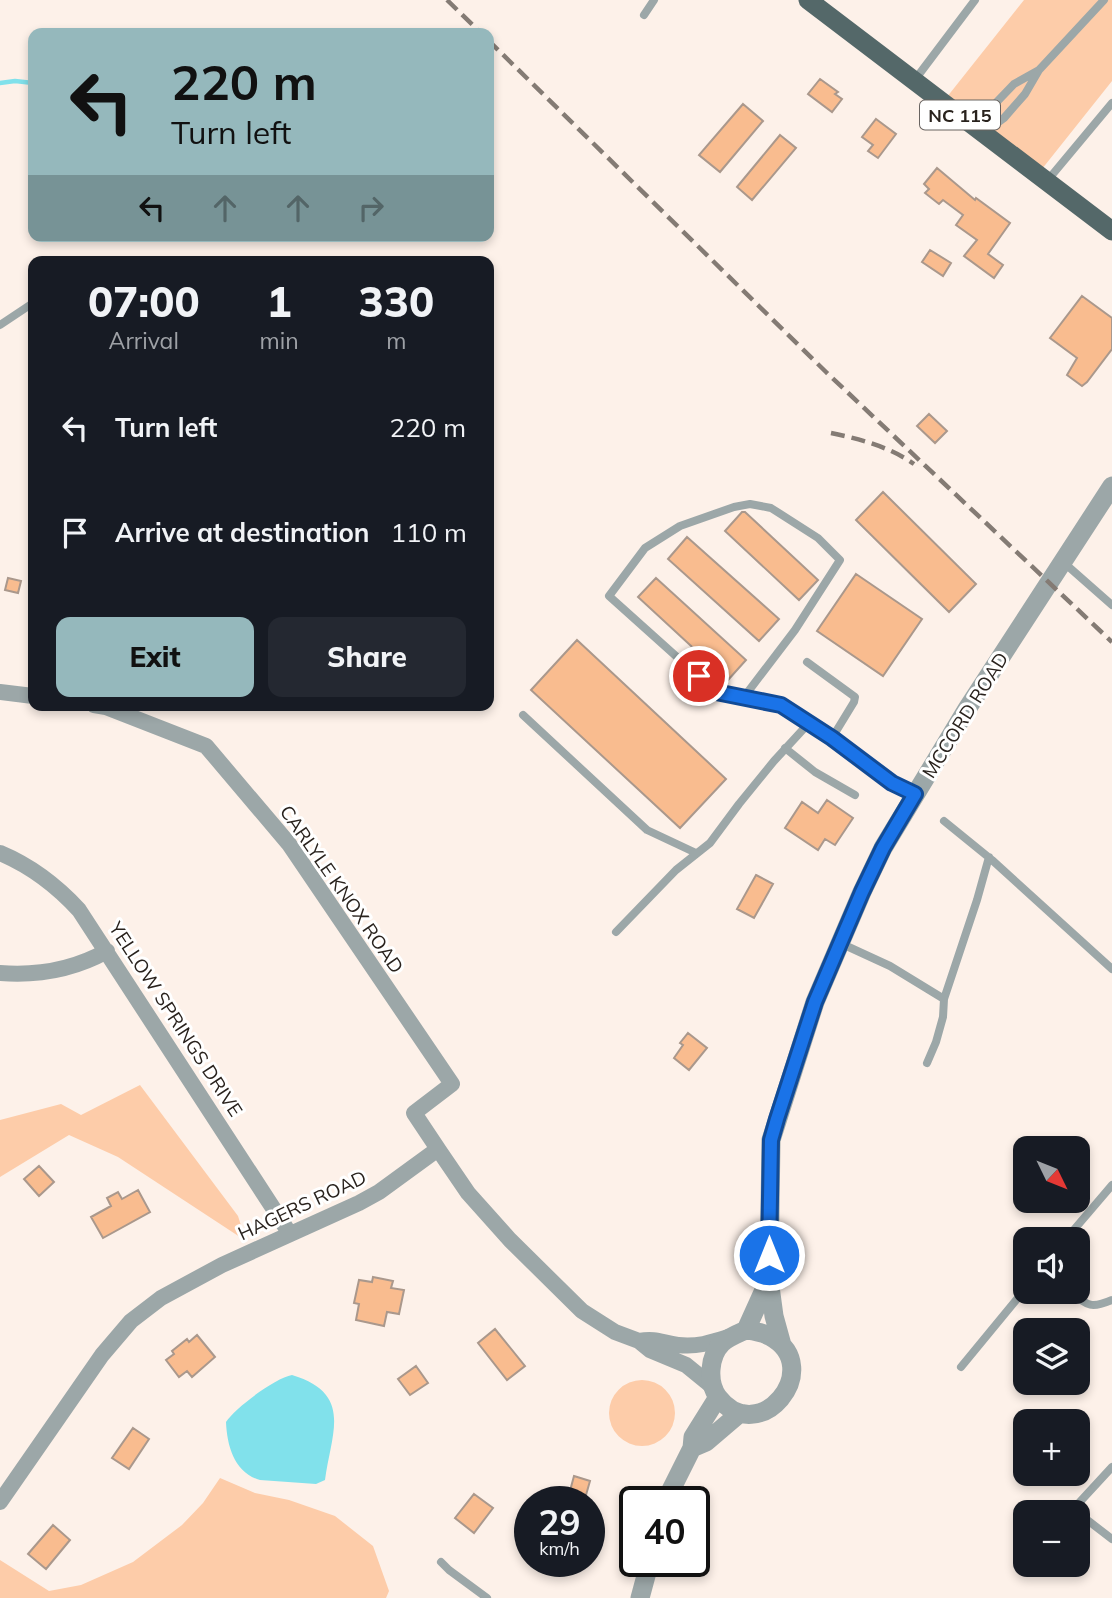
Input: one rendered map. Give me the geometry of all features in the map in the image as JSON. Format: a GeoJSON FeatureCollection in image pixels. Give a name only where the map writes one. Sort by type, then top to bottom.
{"type":"FeatureCollection","features":[{"type":"Feature","properties":{"kind":"main road","name":"NC 115"},"geometry":{"type":"LineString","coordinates":[[808,0],[1112,231]]}},
{"type":"Feature","properties":{"kind":"street","name":"MCCORD ROAD"},"geometry":{"type":"LineString","coordinates":[[692,1448],[706,1442],[740,1413],[766,1412],[780,1400],[791,1379],[788,1355],[782,1345],[774,1316],[769,1279],[771,1140],[815,1002],[862,892],[883,848],[967,709],[1112,486]]}},
{"type":"Feature","properties":{"kind":"street"},"geometry":{"type":"LineString","coordinates":[[0,692],[28,695]]}},
{"type":"Feature","properties":{"kind":"street","name":"CARLYLE KNOX ROAD"},"geometry":{"type":"LineString","coordinates":[[116,711],[206,746],[289,844],[453,1084],[414,1113],[438,1149]]}},
{"type":"Feature","properties":{"kind":"street","name":"YELLOW SPRINGS DRIVE"},"geometry":{"type":"LineString","coordinates":[[0,853],[30,868],[56,887],[79,910],[290,1234]]}},
{"type":"Feature","properties":{"kind":"street"},"geometry":{"type":"LineString","coordinates":[[0,973],[48,972],[78,965],[107,951]]}},
{"type":"Feature","properties":{"kind":"street"},"geometry":{"type":"LineString","coordinates":[[438,1149],[468,1193],[537,1268],[582,1311],[615,1332],[639,1340],[650,1350],[686,1365],[726,1405],[740,1413]]}},
{"type":"Feature","properties":{"kind":"street","name":"HAGERS ROAD"},"geometry":{"type":"LineString","coordinates":[[0,1502],[102,1355],[131,1321],[194,1279],[379,1192],[438,1149]]}},
{"type":"Feature","properties":{"kind":"street","name":"MCCORD ROAD"},"geometry":{"type":"LineString","coordinates":[[673,1486],[715,1392],[710,1370],[714,1354],[721,1344],[738,1334],[769,1279]]}},
{"type":"Feature","properties":{"kind":"street"},"geometry":{"type":"LineString","coordinates":[[639,1340],[652,1338],[676,1345],[700,1346],[738,1334],[762,1333],[773,1337],[782,1345]]}},
{"type":"Feature","properties":{"kind":"street"},"geometry":{"type":"LineString","coordinates":[[640,1598],[646,1577]]}},
{"type":"Feature","properties":{"kind":"lane"},"geometry":{"type":"LineString","coordinates":[[644,15],[654,0]]}},
{"type":"Feature","properties":{"kind":"lane"},"geometry":{"type":"LineString","coordinates":[[914,80],[975,0]]}},
{"type":"Feature","properties":{"kind":"lane"},"geometry":{"type":"LineString","coordinates":[[983,133],[1004,118],[1025,94],[1039,70],[1104,0]]}},
{"type":"Feature","properties":{"kind":"lane"},"geometry":{"type":"LineString","coordinates":[[983,133],[989,110],[1014,84],[1039,70]]}},
{"type":"Feature","properties":{"kind":"lane"},"geometry":{"type":"LineString","coordinates":[[1047,181],[1112,103]]}},
{"type":"Feature","properties":{"kind":"lane"},"geometry":{"type":"LineString","coordinates":[[0,325],[28,306]]}},
{"type":"Feature","properties":{"kind":"lane"},"geometry":{"type":"LineString","coordinates":[[744,697],[795,630],[840,560],[818,538],[771,508],[750,504],[680,526],[645,548],[609,596],[716,692],[781,705],[832,738],[892,783],[915,794]]}},
{"type":"Feature","properties":{"kind":"lane"},"geometry":{"type":"LineString","coordinates":[[1062,561],[1112,605]]}},
{"type":"Feature","properties":{"kind":"lane"},"geometry":{"type":"LineString","coordinates":[[807,662],[855,696],[832,738]]}},
{"type":"Feature","properties":{"kind":"lane"},"geometry":{"type":"LineString","coordinates":[[523,715],[647,830],[696,853]]}},
{"type":"Feature","properties":{"kind":"lane"},"geometry":{"type":"LineString","coordinates":[[617,932],[676,870],[710,843],[785,748],[809,723]]}},
{"type":"Feature","properties":{"kind":"lane"},"geometry":{"type":"LineString","coordinates":[[785,748],[815,772],[855,795]]}},
{"type":"Feature","properties":{"kind":"lane"},"geometry":{"type":"LineString","coordinates":[[944,821],[989,857],[1112,969]]}},
{"type":"Feature","properties":{"kind":"lane"},"geometry":{"type":"LineString","coordinates":[[927,1063],[936,1042],[943,1017],[944,999],[989,857]]}},
{"type":"Feature","properties":{"kind":"lane"},"geometry":{"type":"LineString","coordinates":[[840,943],[890,966],[944,999]]}},
{"type":"Feature","properties":{"kind":"lane"},"geometry":{"type":"LineString","coordinates":[[1076,1227],[1112,1185]]}},
{"type":"Feature","properties":{"kind":"lane"},"geometry":{"type":"LineString","coordinates":[[1086,1304],[1097,1306],[1112,1300]]}},
{"type":"Feature","properties":{"kind":"lane"},"geometry":{"type":"LineString","coordinates":[[961,1367],[1013,1304]]}},
{"type":"Feature","properties":{"kind":"lane"},"geometry":{"type":"LineString","coordinates":[[1112,1467],[1077,1505],[1082,1516],[1112,1539]]}},
{"type":"Feature","properties":{"kind":"lane"},"geometry":{"type":"LineString","coordinates":[[1104,1533],[1112,1524]]}},
{"type":"Feature","properties":{"kind":"lane"},"geometry":{"type":"LineString","coordinates":[[441,1562],[487,1598]]}},
{"type":"Feature","properties":{"kind":"shaded area"},"geometry":{"type":"Polygon","coordinates":[[[1024,0],[1112,0],[1112,81],[1038,174],[943,102],[1024,0]]]}},
{"type":"Feature","properties":{"kind":"shaded area"},"geometry":{"type":"Polygon","coordinates":[[[140,1085],[238,1216],[246,1241],[118,1157],[69,1135],[0,1177],[0,1120],[61,1104],[81,1115],[140,1085]]]}},
{"type":"Feature","properties":{"kind":"shaded area"},"geometry":{"type":"Polygon","coordinates":[[[642,1380],[665,1390],[675,1413],[665,1436],[642,1446],[619,1436],[609,1413],[619,1390],[642,1380]]]}},
{"type":"Feature","properties":{"kind":"shaded area"},"geometry":{"type":"Polygon","coordinates":[[[220,1478],[255,1493],[289,1500],[335,1516],[373,1546],[389,1591],[386,1598],[0,1598],[0,1560],[49,1591],[81,1585],[133,1562],[182,1525],[203,1503],[220,1478]]]}},
{"type":"Feature","properties":{"kind":"water"},"geometry":{"type":"Polygon","coordinates":[[[292,1375],[311,1383],[324,1393],[331,1404],[334,1417],[325,1480],[316,1484],[251,1477],[234,1458],[228,1441],[226,1422],[231,1416],[266,1387],[292,1375]]]}},
{"type":"Feature","properties":{"kind":"building"},"geometry":{"type":"Polygon","coordinates":[[[820,79],[838,92],[835,94],[842,99],[832,112],[808,94],[820,79]]]}},
{"type":"Feature","properties":{"kind":"building"},"geometry":{"type":"Polygon","coordinates":[[[743,104],[763,121],[720,172],[699,155],[743,104]]]}},
{"type":"Feature","properties":{"kind":"building"},"geometry":{"type":"Polygon","coordinates":[[[876,119],[896,134],[878,158],[868,151],[873,145],[862,137],[876,119]]]}},
{"type":"Feature","properties":{"kind":"building"},"geometry":{"type":"Polygon","coordinates":[[[780,135],[796,148],[752,200],[737,187],[780,135]]]}},
{"type":"Feature","properties":{"kind":"building"},"geometry":{"type":"Polygon","coordinates":[[[937,168],[975,200],[976,198],[1010,223],[988,254],[1003,265],[994,278],[964,256],[977,240],[956,225],[963,215],[943,200],[939,204],[925,193],[929,189],[924,184],[937,168]]]}},
{"type":"Feature","properties":{"kind":"building"},"geometry":{"type":"Polygon","coordinates":[[[930,250],[951,263],[943,276],[922,262],[930,250]]]}},
{"type":"Feature","properties":{"kind":"building"},"geometry":{"type":"Polygon","coordinates":[[[1082,296],[1112,318],[1112,349],[1082,386],[1067,375],[1077,358],[1050,338],[1082,296]]]}},
{"type":"Feature","properties":{"kind":"building"},"geometry":{"type":"Polygon","coordinates":[[[929,414],[947,431],[935,443],[917,426],[929,414]]]}},
{"type":"Feature","properties":{"kind":"building"},"geometry":{"type":"Polygon","coordinates":[[[883,492],[976,584],[949,612],[856,520],[883,492]]]}},
{"type":"Feature","properties":{"kind":"building"},"geometry":{"type":"Polygon","coordinates":[[[742,512],[818,580],[799,600],[725,531],[742,512]]]}},
{"type":"Feature","properties":{"kind":"building"},"geometry":{"type":"Polygon","coordinates":[[[687,537],[779,619],[759,641],[668,559],[687,537]]]}},
{"type":"Feature","properties":{"kind":"building"},"geometry":{"type":"Polygon","coordinates":[[[856,574],[922,619],[883,676],[817,631],[856,574]]]}},
{"type":"Feature","properties":{"kind":"building"},"geometry":{"type":"Polygon","coordinates":[[[8,578],[21,581],[18,593],[5,590],[8,578]]]}},
{"type":"Feature","properties":{"kind":"building"},"geometry":{"type":"Polygon","coordinates":[[[656,578],[746,660],[728,680],[638,597],[656,578]]]}},
{"type":"Feature","properties":{"kind":"building"},"geometry":{"type":"Polygon","coordinates":[[[577,640],[726,779],[680,828],[531,690],[577,640]]]}},
{"type":"Feature","properties":{"kind":"building"},"geometry":{"type":"Polygon","coordinates":[[[827,800],[853,818],[835,845],[825,839],[818,850],[785,828],[802,802],[818,813],[827,800]]]}},
{"type":"Feature","properties":{"kind":"building"},"geometry":{"type":"Polygon","coordinates":[[[756,875],[773,884],[754,918],[737,909],[756,875]]]}},
{"type":"Feature","properties":{"kind":"building"},"geometry":{"type":"Polygon","coordinates":[[[688,1033],[707,1048],[689,1070],[674,1058],[688,1033]]]}},
{"type":"Feature","properties":{"kind":"building"},"geometry":{"type":"Polygon","coordinates":[[[39,1166],[54,1182],[39,1196],[24,1179],[39,1166]]]}},
{"type":"Feature","properties":{"kind":"building"},"geometry":{"type":"Polygon","coordinates":[[[138,1190],[150,1212],[103,1238],[91,1217],[111,1206],[107,1198],[118,1192],[122,1199],[138,1190]]]}},
{"type":"Feature","properties":{"kind":"building"},"geometry":{"type":"Polygon","coordinates":[[[373,1277],[393,1281],[391,1288],[404,1290],[399,1314],[387,1312],[384,1326],[356,1320],[359,1304],[354,1303],[359,1280],[372,1282],[373,1277]]]}},
{"type":"Feature","properties":{"kind":"building"},"geometry":{"type":"Polygon","coordinates":[[[495,1329],[525,1366],[507,1380],[478,1343],[495,1329]]]}},
{"type":"Feature","properties":{"kind":"building"},"geometry":{"type":"Polygon","coordinates":[[[197,1335],[215,1357],[192,1377],[187,1371],[179,1377],[166,1360],[174,1354],[172,1351],[197,1335]]]}},
{"type":"Feature","properties":{"kind":"building"},"geometry":{"type":"Polygon","coordinates":[[[416,1366],[428,1383],[410,1395],[398,1379],[416,1366]]]}},
{"type":"Feature","properties":{"kind":"building"},"geometry":{"type":"Polygon","coordinates":[[[133,1428],[149,1439],[129,1469],[112,1458],[133,1428]]]}},
{"type":"Feature","properties":{"kind":"building"},"geometry":{"type":"Polygon","coordinates":[[[574,1476],[590,1481],[589,1486],[571,1486],[574,1476]]]}},
{"type":"Feature","properties":{"kind":"building"},"geometry":{"type":"Polygon","coordinates":[[[474,1494],[493,1508],[474,1533],[455,1518],[474,1494]]]}},
{"type":"Feature","properties":{"kind":"building"},"geometry":{"type":"Polygon","coordinates":[[[53,1525],[70,1540],[46,1569],[28,1554],[53,1525]]]}},
{"type":"Feature","properties":{"kind":"waterway"},"geometry":{"type":"LineString","coordinates":[[0,83],[28,82]]}},
{"type":"Feature","properties":{"kind":"railway"},"geometry":{"type":"LineString","coordinates":[[447,0],[476,28]]}},
{"type":"Feature","properties":{"kind":"railway"},"geometry":{"type":"LineString","coordinates":[[494,46],[826,372],[1112,642]]}},
{"type":"Feature","properties":{"kind":"railway"},"geometry":{"type":"LineString","coordinates":[[831,433],[874,444],[914,464]]}},
{"type":"Feature","properties":{"kind":"route"},"geometry":{"type":"LineString","coordinates":[[699,676],[716,692],[781,705],[832,738],[892,783],[915,794],[883,848],[815,1002],[777,1119],[771,1140],[769,1255]]}}]}
